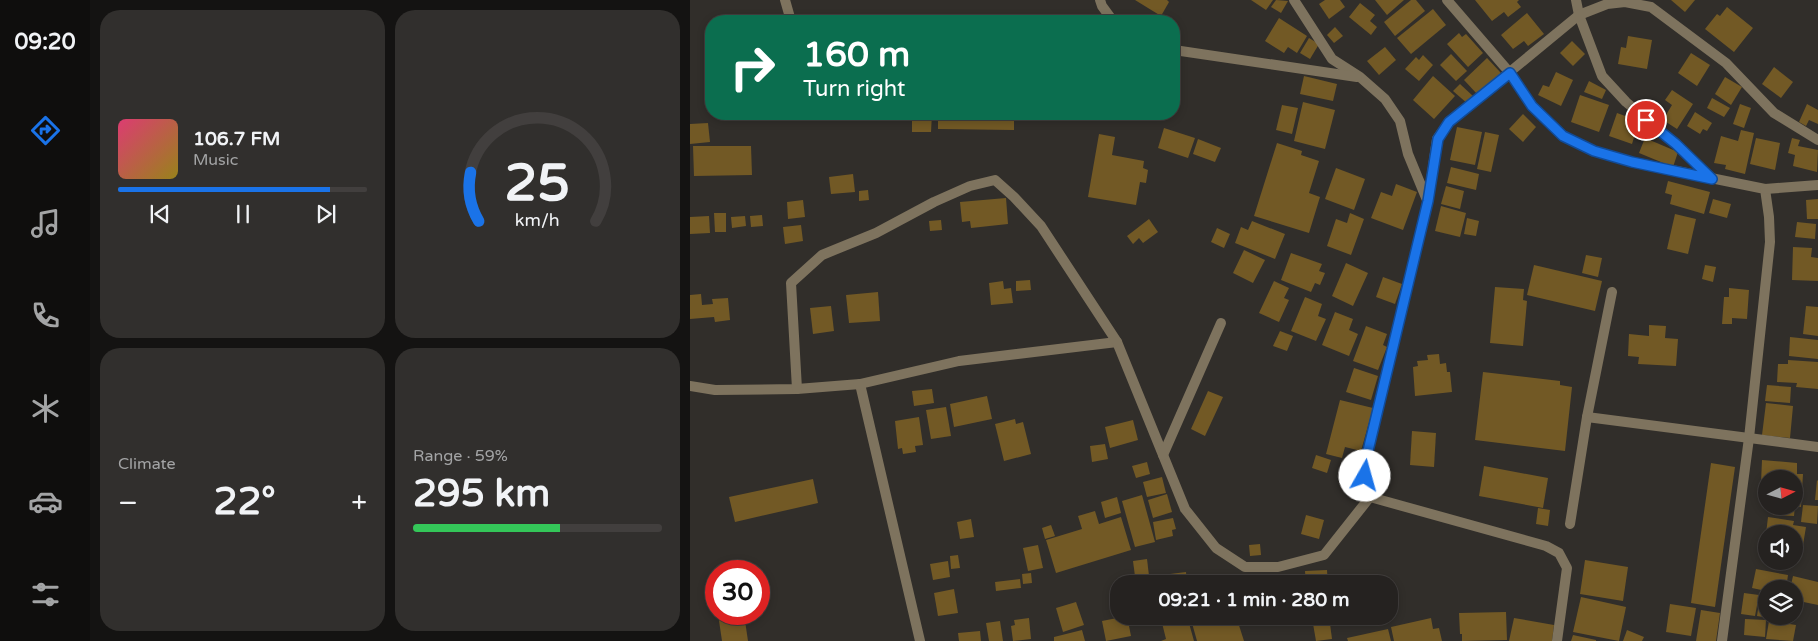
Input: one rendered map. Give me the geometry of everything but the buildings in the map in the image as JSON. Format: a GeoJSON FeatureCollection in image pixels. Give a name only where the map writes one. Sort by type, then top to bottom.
{"type":"FeatureCollection","features":[{"type":"Feature","properties":{"kind":"street"},"geometry":{"type":"LineString","coordinates":[[785,0],[789,15]]}},
{"type":"Feature","properties":{"kind":"street"},"geometry":{"type":"LineString","coordinates":[[1100,0],[1109,15]]}},
{"type":"Feature","properties":{"kind":"street"},"geometry":{"type":"LineString","coordinates":[[1294,0],[1332,59],[1360,77],[1385,99],[1400,121],[1408,154],[1428,201]]}},
{"type":"Feature","properties":{"kind":"street"},"geometry":{"type":"LineString","coordinates":[[1447,0],[1510,73],[1532,106],[1563,136],[1594,151],[1632,162],[1764,189],[1818,185]]}},
{"type":"Feature","properties":{"kind":"street"},"geometry":{"type":"LineString","coordinates":[[1576,0],[1579,15],[1602,76],[1626,102],[1676,144],[1712,179]]}},
{"type":"Feature","properties":{"kind":"street"},"geometry":{"type":"LineString","coordinates":[[1370,497],[1365,476],[1367,455],[1428,201],[1438,139],[1449,122],[1579,15],[1607,4],[1625,2],[1651,7],[1726,63],[1774,113],[1818,140]]}},
{"type":"Feature","properties":{"kind":"street"},"geometry":{"type":"LineString","coordinates":[[1180,51],[1360,77]]}},
{"type":"Feature","properties":{"kind":"street"},"geometry":{"type":"LineString","coordinates":[[797,389],[791,284],[822,255],[876,233],[963,189],[995,180],[1014,196],[1041,226],[1117,342],[1185,509],[1216,548],[1244,567],[1278,567],[1324,555],[1370,497]]}},
{"type":"Feature","properties":{"kind":"street"},"geometry":{"type":"LineString","coordinates":[[1722,641],[1749,438],[1770,242],[1769,217],[1764,189]]}},
{"type":"Feature","properties":{"kind":"street"},"geometry":{"type":"LineString","coordinates":[[1570,524],[1587,417],[1612,292]]}},
{"type":"Feature","properties":{"kind":"street"},"geometry":{"type":"LineString","coordinates":[[1163,455],[1221,323]]}},
{"type":"Feature","properties":{"kind":"street"},"geometry":{"type":"LineString","coordinates":[[690,386],[715,390],[797,389],[860,384],[958,362],[1117,342]]}},
{"type":"Feature","properties":{"kind":"street"},"geometry":{"type":"LineString","coordinates":[[860,384],[920,641]]}},
{"type":"Feature","properties":{"kind":"street"},"geometry":{"type":"LineString","coordinates":[[1587,417],[1818,447]]}},
{"type":"Feature","properties":{"kind":"street"},"geometry":{"type":"LineString","coordinates":[[1370,497],[1546,546],[1559,553],[1567,568],[1557,641]]}},
{"type":"Feature","properties":{"kind":"route"},"geometry":{"type":"LineString","coordinates":[[1365,476],[1367,455],[1428,201],[1438,139],[1449,122],[1510,73],[1532,106],[1563,136],[1594,151],[1632,162],[1712,179],[1676,144],[1646,120]]}}]}
